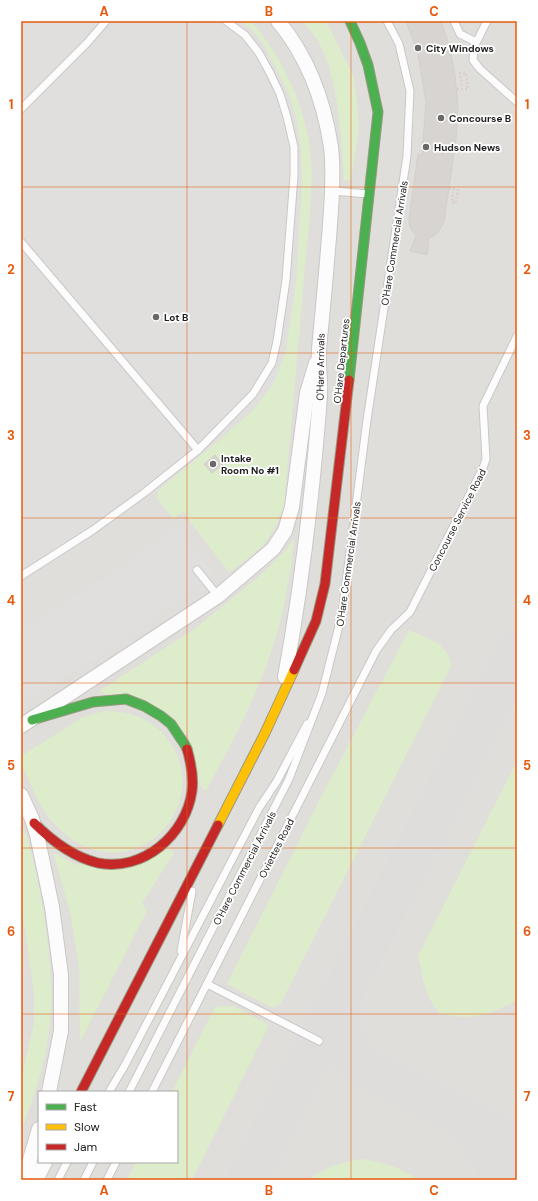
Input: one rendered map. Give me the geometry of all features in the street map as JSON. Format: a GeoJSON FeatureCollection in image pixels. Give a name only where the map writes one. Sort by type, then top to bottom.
{"type":"FeatureCollection","features":[{"type":"Feature","properties":{"kind":"street","name":"O'Hare Arrivals"},"geometry":{"type":"LineString","coordinates":[[278,21],[308,68],[317,91],[324,114],[331,148],[333,191],[319,352],[320,394],[305,552],[297,612],[280,699]]}},
{"type":"Feature","properties":{"kind":"street","name":"O'Hare Departures"},"geometry":{"type":"LineString","coordinates":[[82,1091],[265,733],[316,621],[325,584],[370,194],[378,112],[374,88],[364,50],[350,21]]}},
{"type":"Feature","properties":{"kind":"street"},"geometry":{"type":"LineString","coordinates":[[26,723],[218,596],[273,549],[285,531],[292,507],[307,393],[319,352]]}},
{"type":"Feature","properties":{"kind":"street"},"geometry":{"type":"LineString","coordinates":[[26,723],[106,700],[125,699],[146,706],[167,720],[184,742],[191,758],[194,778],[191,801],[179,828],[159,848],[145,857],[129,863],[110,864],[94,862],[79,856],[50,838],[33,821]]}},
{"type":"Feature","properties":{"kind":"street"},"geometry":{"type":"LineString","coordinates":[[21,795],[33,821],[52,907],[61,975],[61,1031],[49,1091]]}},
{"type":"Feature","properties":{"kind":"street"},"geometry":{"type":"LineString","coordinates":[[24,1180],[38,1132]]}},
{"type":"Feature","properties":{"kind":"street"},"geometry":{"type":"LineString","coordinates":[[36,1180],[44,1163]]}},
{"type":"Feature","properties":{"kind":"lane"},"geometry":{"type":"LineString","coordinates":[[21,109],[87,43],[106,21]]}},
{"type":"Feature","properties":{"kind":"lane"},"geometry":{"type":"LineString","coordinates":[[21,576],[93,530],[144,493],[198,450],[253,394],[272,363],[277,341],[286,280],[293,184],[294,147],[280,94],[259,53],[244,35],[226,21]]}},
{"type":"Feature","properties":{"kind":"lane","name":"O'Hare Commercial Arrivals"},"geometry":{"type":"LineString","coordinates":[[130,1091],[289,779],[318,704],[342,614],[367,420],[407,156],[410,91],[399,44],[387,21]]}},
{"type":"Feature","properties":{"kind":"lane"},"geometry":{"type":"LineString","coordinates":[[454,21],[460,34],[476,42]]}},
{"type":"Feature","properties":{"kind":"lane"},"geometry":{"type":"LineString","coordinates":[[487,21],[476,42],[473,60],[480,69],[517,102]]}},
{"type":"Feature","properties":{"kind":"lane"},"geometry":{"type":"LineString","coordinates":[[333,191],[370,194]]}},
{"type":"Feature","properties":{"kind":"lane"},"geometry":{"type":"LineString","coordinates":[[21,242],[198,450]]}},
{"type":"Feature","properties":{"kind":"lane","name":"Concourse Service Road"},"geometry":{"type":"LineString","coordinates":[[410,612],[483,468],[486,459],[483,406],[517,336]]}},
{"type":"Feature","properties":{"kind":"lane"},"geometry":{"type":"LineString","coordinates":[[197,570],[218,596]]}},
{"type":"Feature","properties":{"kind":"lane","name":"Oviettes Road"},"geometry":{"type":"LineString","coordinates":[[153,1091],[376,650],[391,630],[410,612]]}},
{"type":"Feature","properties":{"kind":"lane"},"geometry":{"type":"LineString","coordinates":[[110,1091],[128,1059],[259,808],[276,781],[318,704]]}},
{"type":"Feature","properties":{"kind":"lane"},"geometry":{"type":"LineString","coordinates":[[21,810],[33,821]]}},
{"type":"Feature","properties":{"kind":"lane"},"geometry":{"type":"LineString","coordinates":[[178,961],[196,866]]}},
{"type":"Feature","properties":{"kind":"lane"},"geometry":{"type":"LineString","coordinates":[[207,984],[319,1041]]}},
{"type":"Feature","properties":{"kind":"lane"},"geometry":{"type":"LineString","coordinates":[[84,1180],[93,1163]]}},
{"type":"Feature","properties":{"kind":"lane"},"geometry":{"type":"LineString","coordinates":[[107,1180],[116,1163]]}},
{"type":"Feature","properties":{"kind":"lane"},"geometry":{"type":"LineString","coordinates":[[58,1180],[65,1164]]}},
{"type":"Feature","properties":{"kind":"path"},"geometry":{"type":"LineString","coordinates":[[456,89],[468,89],[466,73],[460,73],[462,85]]}},
{"type":"Feature","properties":{"kind":"path"},"geometry":{"type":"LineString","coordinates":[[449,188],[458,190],[456,203],[452,202],[453,192]]}},
{"type":"Feature","properties":{"kind":"shaded area"},"geometry":{"type":"Polygon","coordinates":[[[21,21],[517,21],[517,1180],[21,1180],[21,21]]]}},
{"type":"Feature","properties":{"kind":"shaded area","name":"Lot B"},"geometry":{"type":"Polygon","coordinates":[[[21,21],[241,21],[252,30],[264,45],[289,94],[296,117],[301,151],[302,182],[296,282],[286,351],[274,382],[251,412],[158,490],[77,547],[21,581],[21,21]]]}},
{"type":"Feature","properties":{"kind":"shaded area"},"geometry":{"type":"Polygon","coordinates":[[[177,526],[215,574],[133,634],[76,671],[21,702],[21,630],[108,575],[177,526]]]}},
{"type":"Feature","properties":{"kind":"green space"},"geometry":{"type":"Polygon","coordinates":[[[241,21],[251,21],[263,36],[283,68],[299,103],[309,141],[311,200],[284,505],[269,537],[249,558],[229,572],[183,512],[173,519],[157,498],[158,490],[251,412],[274,382],[302,182],[299,136],[288,94],[271,58],[256,36],[241,21]]]}},
{"type":"Feature","properties":{"kind":"green space"},"geometry":{"type":"Polygon","coordinates":[[[303,21],[326,21],[354,77],[359,126],[351,181],[344,180],[338,109],[330,72],[318,41],[303,21]]]}},
{"type":"Feature","properties":{"kind":"green space"},"geometry":{"type":"Polygon","coordinates":[[[293,540],[292,560],[286,596],[272,650],[247,711],[206,791],[201,787],[188,735],[99,691],[197,627],[262,574],[286,550],[293,540]]]}},
{"type":"Feature","properties":{"kind":"green space"},"geometry":{"type":"Polygon","coordinates":[[[409,630],[430,639],[442,647],[449,658],[451,666],[281,1003],[273,1008],[227,984],[319,801],[409,630]]]}},
{"type":"Feature","properties":{"kind":"green space"},"geometry":{"type":"Polygon","coordinates":[[[104,711],[121,712],[144,719],[164,735],[179,761],[182,789],[174,814],[158,835],[136,849],[109,852],[80,844],[47,815],[21,763],[21,756],[83,717],[104,711]]]}},
{"type":"Feature","properties":{"kind":"green space"},"geometry":{"type":"Polygon","coordinates":[[[517,761],[517,1000],[493,1012],[476,1016],[458,1017],[443,1014],[438,1011],[430,999],[418,956],[517,761]]]}},
{"type":"Feature","properties":{"kind":"green space"},"geometry":{"type":"Polygon","coordinates":[[[26,833],[32,855],[46,932],[51,984],[51,1008],[49,1031],[42,1069],[21,1131],[21,1080],[34,1023],[34,993],[21,901],[21,834],[26,833]]]}},
{"type":"Feature","properties":{"kind":"green space"},"geometry":{"type":"Polygon","coordinates":[[[170,849],[174,853],[142,903],[147,911],[80,1042],[79,967],[71,916],[53,852],[76,865],[170,849]]]}},
{"type":"Feature","properties":{"kind":"green space"},"geometry":{"type":"Polygon","coordinates":[[[233,1006],[267,1024],[268,1027],[192,1180],[127,1180],[136,1163],[178,1163],[178,1091],[173,1091],[215,1007],[233,1006]]]}},
{"type":"Feature","properties":{"kind":"green space"},"geometry":{"type":"Polygon","coordinates":[[[360,1159],[376,1161],[391,1166],[419,1180],[308,1180],[333,1166],[360,1159]]]}},
{"type":"Feature","properties":{"kind":"building","name":"Concourse B"},"geometry":{"type":"Polygon","coordinates":[[[406,21],[441,21],[450,48],[458,105],[456,139],[444,222],[438,233],[429,239],[427,255],[410,251],[416,236],[410,227],[409,219],[418,154],[422,155],[426,102],[418,54],[406,21]]]}},
{"type":"Feature","properties":{"kind":"building","name":"Intake Room No #1"},"geometry":{"type":"Polygon","coordinates":[[[215,455],[223,465],[212,473],[204,464],[215,455]]]}},
{"type":"Feature","properties":{"kind":"taxiway"},"geometry":{"type":"LineString","coordinates":[[247,1180],[517,652]]}},
{"type":"Feature","properties":{"kind":"taxiway"},"geometry":{"type":"LineString","coordinates":[[343,995],[340,1018],[343,1036],[352,1052],[367,1069],[517,1145]]}},
{"type":"Feature","properties":{"kind":"taxiway"},"geometry":{"type":"LineString","coordinates":[[462,1122],[475,1133],[491,1155],[500,1180]]}},
{"type":"Feature","properties":{"kind":"traffic: fast"},"geometry":{"type":"LineString","coordinates":[[349,380],[378,112],[368,65],[350,21]]}},
{"type":"Feature","properties":{"kind":"traffic: fast"},"geometry":{"type":"LineString","coordinates":[[32,720],[93,702],[126,699],[144,706],[171,724],[187,749]]}},
{"type":"Feature","properties":{"kind":"traffic: slow"},"geometry":{"type":"LineString","coordinates":[[218,825],[265,733],[294,670]]}},
{"type":"Feature","properties":{"kind":"traffic: jam"},"geometry":{"type":"LineString","coordinates":[[294,670],[316,621],[325,584],[349,380]]}},
{"type":"Feature","properties":{"kind":"traffic: jam"},"geometry":{"type":"LineString","coordinates":[[34,823],[63,848],[80,857],[98,863],[115,864],[131,862],[146,856],[160,847],[171,835],[181,822],[188,807],[193,780],[187,749]]}},
{"type":"Feature","properties":{"kind":"traffic: jam"},"geometry":{"type":"LineString","coordinates":[[82,1091],[218,825]]}},
{"type":"Feature","properties":{"kind":"place","name":"City Windows"},"geometry":{"type":"Point","coordinates":[418,48]}},
{"type":"Feature","properties":{"kind":"place","name":"Concourse B"},"geometry":{"type":"Point","coordinates":[441,118]}},
{"type":"Feature","properties":{"kind":"place","name":"Hudson News"},"geometry":{"type":"Point","coordinates":[426,147]}},
{"type":"Feature","properties":{"kind":"place","name":"Lot B"},"geometry":{"type":"Point","coordinates":[156,317]}},
{"type":"Feature","properties":{"kind":"place","name":"Intake Room No #1"},"geometry":{"type":"Point","coordinates":[213,464]}}]}
